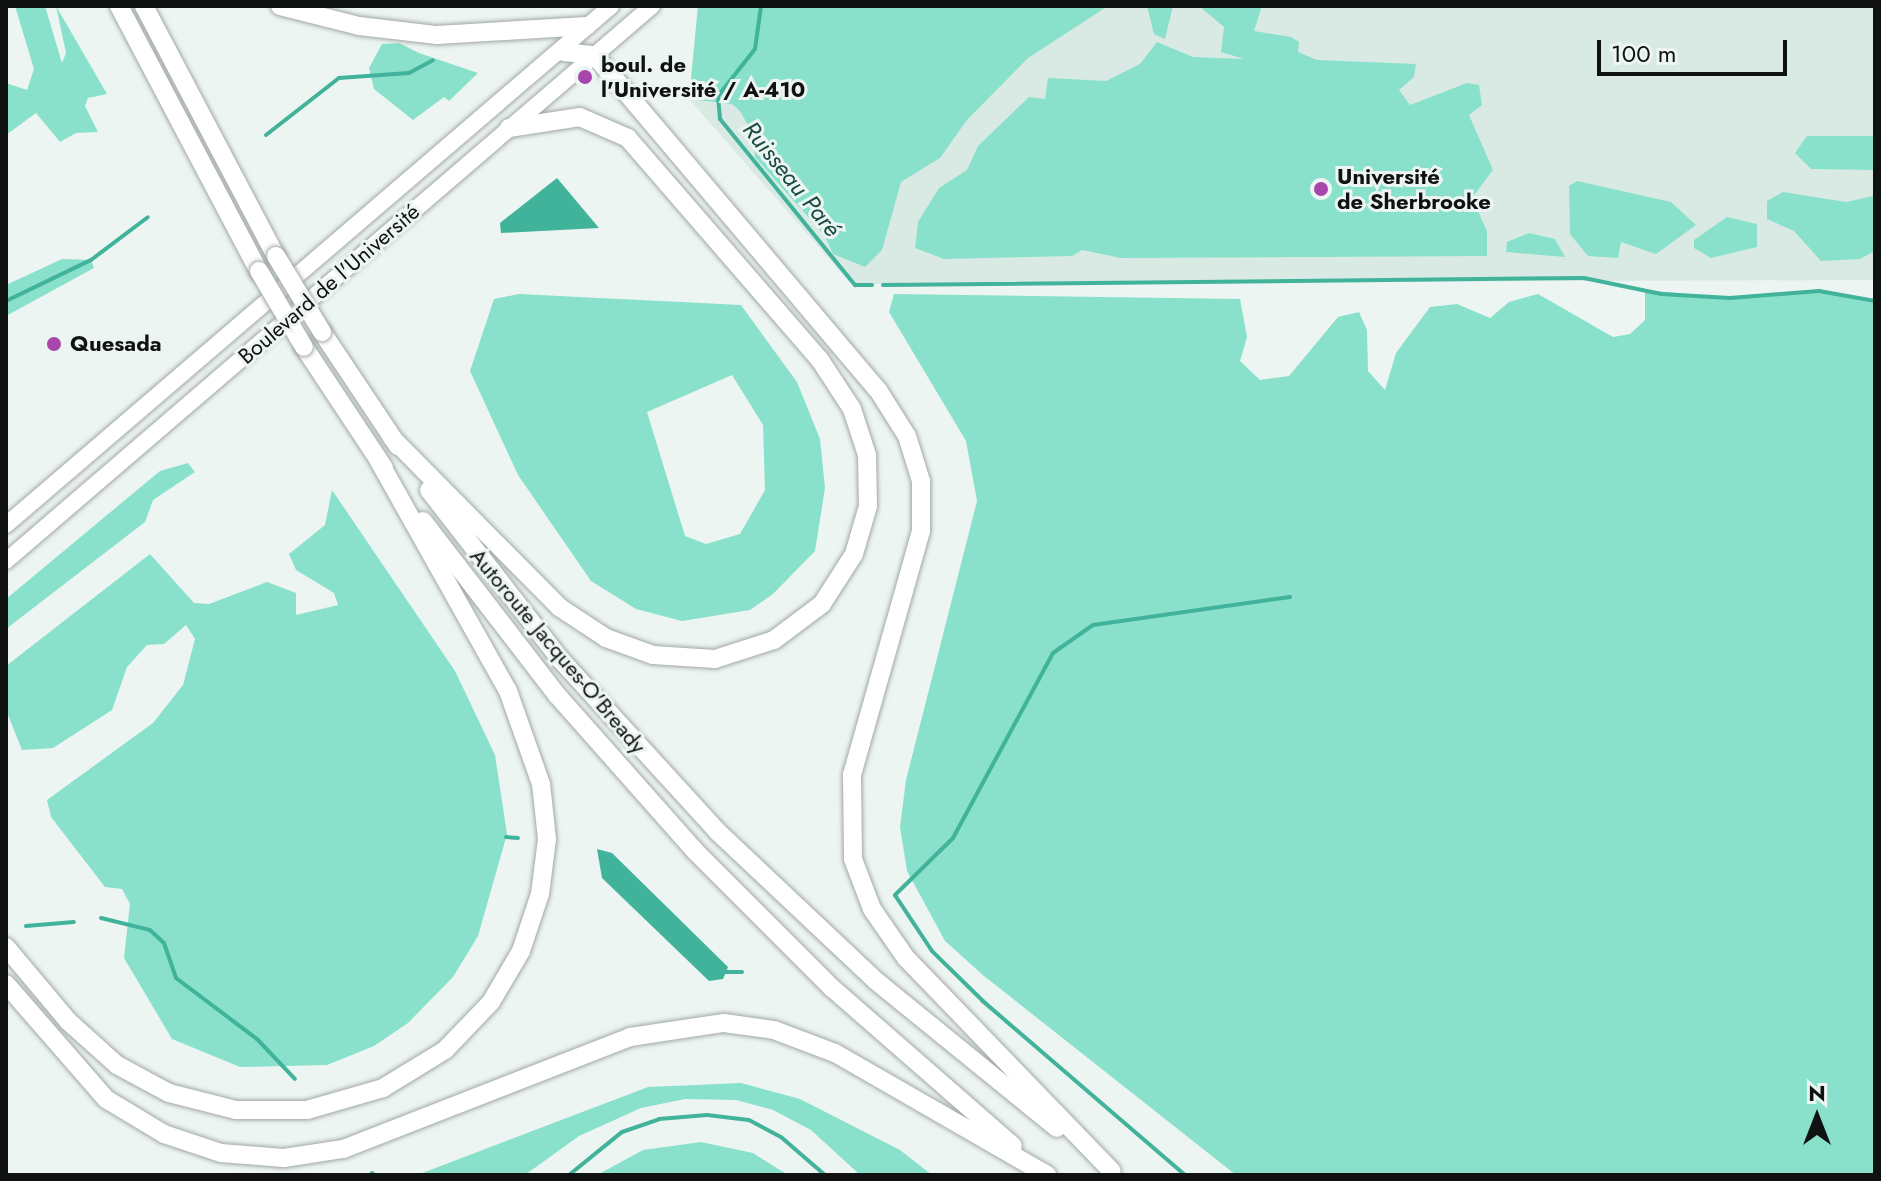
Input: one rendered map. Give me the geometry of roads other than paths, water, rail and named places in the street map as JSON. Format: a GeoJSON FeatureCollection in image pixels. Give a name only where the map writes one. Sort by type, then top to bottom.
{"type":"FeatureCollection","features":[{"type":"Feature","properties":{"kind":"highway","name":"Autoroute Jacques-O'Bready"},"geometry":{"type":"LineString","coordinates":[[119,6],[259,271],[304,347],[377,458],[536,670],[695,851],[876,1029],[1048,1175]]}},
{"type":"Feature","properties":{"kind":"highway","name":"Autoroute Jacques-O'Bready"},"geometry":{"type":"LineString","coordinates":[[144,6],[276,256],[322,332],[392,438],[548,645],[718,832],[876,981],[1114,1173]]}},
{"type":"Feature","properties":{"kind":"highway"},"geometry":{"type":"LineString","coordinates":[[280,6],[359,26],[437,35],[587,26]]}},
{"type":"Feature","properties":{"kind":"highway"},"geometry":{"type":"LineString","coordinates":[[564,52],[594,55],[866,376],[910,442],[921,481],[922,524],[852,775],[847,816],[855,866],[872,909],[906,958],[1114,1173]]}},
{"type":"Feature","properties":{"kind":"highway"},"geometry":{"type":"LineString","coordinates":[[392,438],[559,607],[606,638],[653,655],[715,659],[774,640],[829,596],[858,545],[869,496],[862,435],[843,392],[806,342],[628,138],[600,122],[573,117],[509,128]]}},
{"type":"Feature","properties":{"kind":"highway"},"geometry":{"type":"LineString","coordinates":[[6,947],[109,1060],[169,1093],[236,1110],[307,1110],[372,1093],[445,1050],[491,1002],[521,951],[540,894],[547,839],[541,784],[508,691],[377,458]]}},
{"type":"Feature","properties":{"kind":"highway"},"geometry":{"type":"LineString","coordinates":[[6,984],[106,1099],[164,1134],[221,1153],[284,1158],[343,1149],[630,1037],[724,1023],[766,1028],[828,1049],[1048,1175]]}},
{"type":"Feature","properties":{"kind":"main road","name":"Boulevard de l'Université"},"geometry":{"type":"LineString","coordinates":[[6,525],[564,52],[587,26],[611,6]]}},
{"type":"Feature","properties":{"kind":"main road","name":"Boulevard de l'Université"},"geometry":{"type":"LineString","coordinates":[[6,561],[652,6]]}},
{"type":"Feature","properties":{"kind":"waterway","name":"Ruisseau Paré"},"geometry":{"type":"LineString","coordinates":[[761,6],[755,49],[718,96],[720,119],[855,285],[872,285]]}},
{"type":"Feature","properties":{"kind":"waterway","name":"Ruisseau Paré"},"geometry":{"type":"LineString","coordinates":[[266,135],[339,78],[409,73],[433,60]]}},
{"type":"Feature","properties":{"kind":"waterway","name":"Ruisseau Paré"},"geometry":{"type":"LineString","coordinates":[[6,301],[91,260],[148,217]]}},
{"type":"Feature","properties":{"kind":"waterway"},"geometry":{"type":"LineString","coordinates":[[883,285],[1584,278],[1661,294],[1730,298],[1819,291],[1875,301]]}},
{"type":"Feature","properties":{"kind":"waterway"},"geometry":{"type":"LineString","coordinates":[[1185,1175],[983,1001],[932,951],[895,895],[953,838],[1053,653],[1093,625],[1290,597]]}},
{"type":"Feature","properties":{"kind":"waterway"},"geometry":{"type":"LineString","coordinates":[[506,837],[518,838]]}},
{"type":"Feature","properties":{"kind":"waterway"},"geometry":{"type":"LineString","coordinates":[[101,918],[150,930],[164,943],[176,978],[257,1039],[295,1079]]}},
{"type":"Feature","properties":{"kind":"waterway"},"geometry":{"type":"LineString","coordinates":[[26,926],[74,922]]}},
{"type":"Feature","properties":{"kind":"waterway"},"geometry":{"type":"LineString","coordinates":[[724,972],[742,972]]}},
{"type":"Feature","properties":{"kind":"waterway"},"geometry":{"type":"LineString","coordinates":[[569,1175],[622,1132],[659,1119],[707,1115],[749,1120],[781,1137],[825,1175]]}},
{"type":"Feature","properties":{"kind":"place","name":"boul. de l'Université / A-410"},"geometry":{"type":"Point","coordinates":[585,77]}},
{"type":"Feature","properties":{"kind":"place","name":"Université de Sherbrooke"},"geometry":{"type":"Point","coordinates":[1321,189]}},
{"type":"Feature","properties":{"kind":"place","name":"Quesada"},"geometry":{"type":"Point","coordinates":[54,344]}}]}
